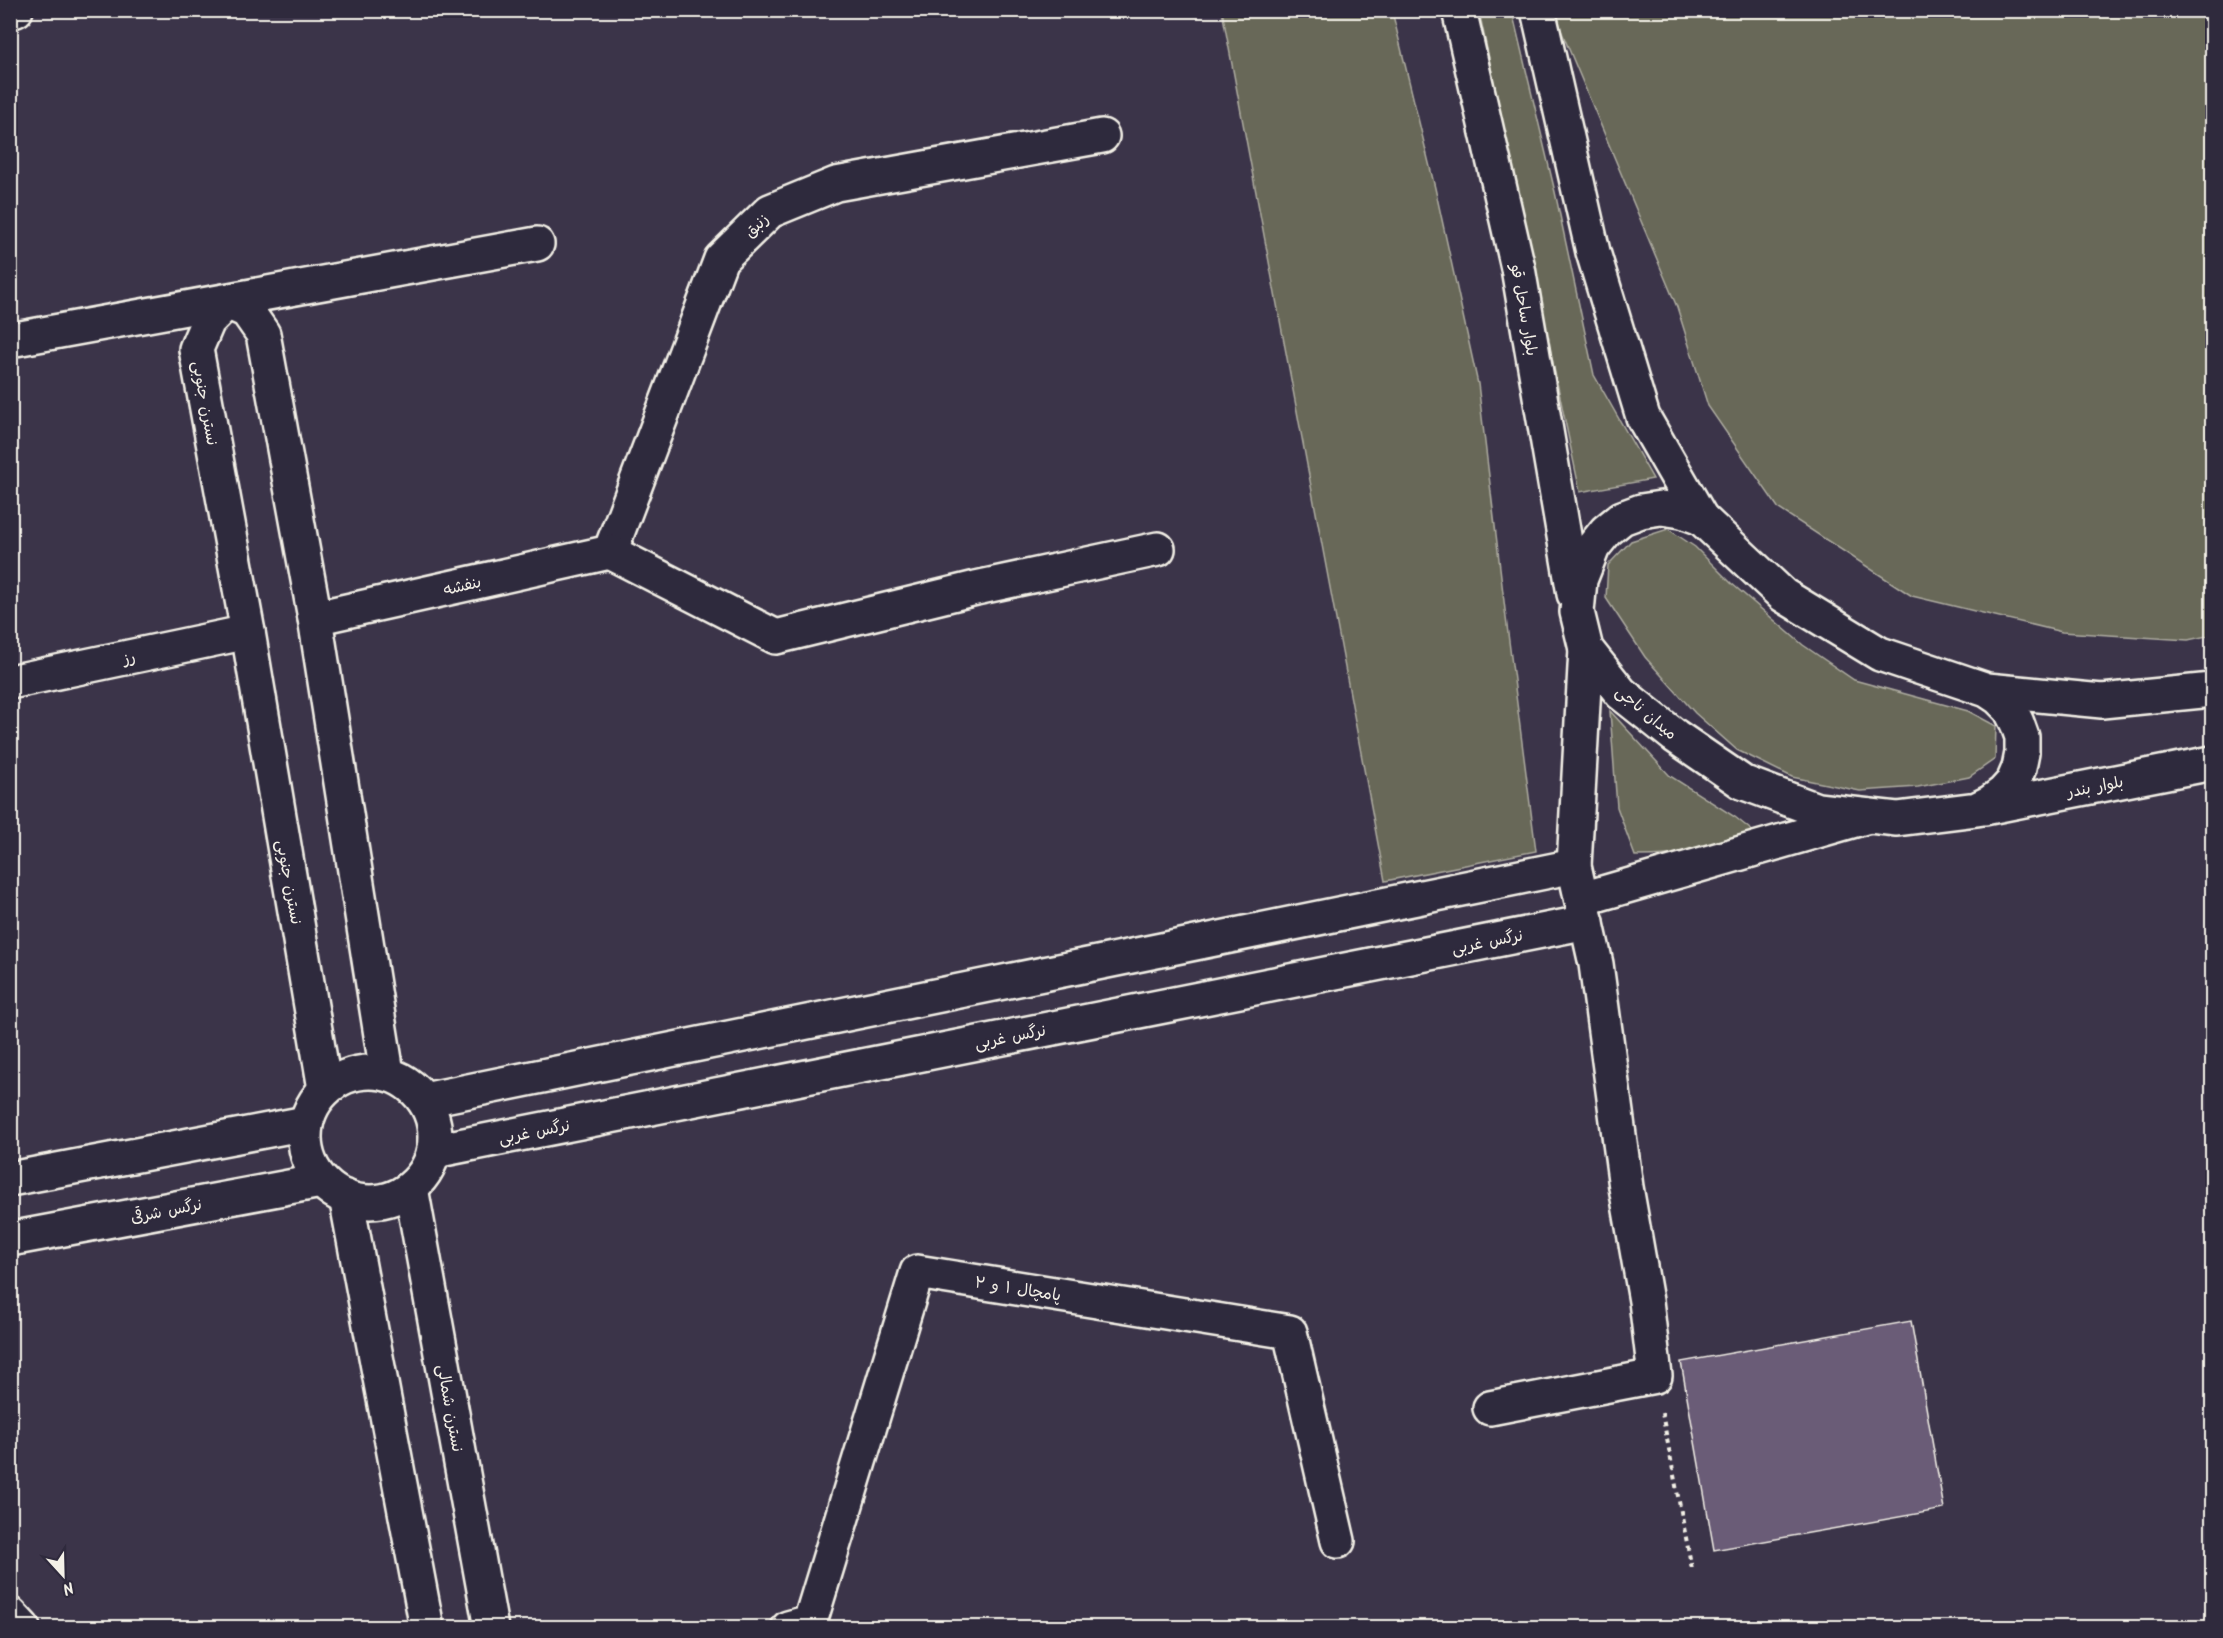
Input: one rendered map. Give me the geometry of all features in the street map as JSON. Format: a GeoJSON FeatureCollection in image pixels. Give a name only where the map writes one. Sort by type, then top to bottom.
{"type":"FeatureCollection","features":[{"type":"Feature","properties":{"kind":"street"},"geometry":{"type":"LineString","coordinates":[[10,12],[16,10]]}},
{"type":"Feature","properties":{"kind":"street","name":"بلوار ساحل قو"},"geometry":{"type":"LineString","coordinates":[[1459,10],[1518,268],[1577,612]]}},
{"type":"Feature","properties":{"kind":"street"},"geometry":{"type":"LineString","coordinates":[[1538,10],[1593,252],[1643,417],[1701,518]]}},
{"type":"Feature","properties":{"kind":"street","name":"زنبق"},"geometry":{"type":"LineString","coordinates":[[610,552],[721,258],[770,211],[836,184],[1102,136]]}},
{"type":"Feature","properties":{"kind":"street"},"geometry":{"type":"LineString","coordinates":[[10,340],[537,244]]}},
{"type":"Feature","properties":{"kind":"street"},"geometry":{"type":"LineString","coordinates":[[227,302],[247,311],[263,334],[315,618],[387,1073]]}},
{"type":"Feature","properties":{"kind":"street","name":"نسترن جنوبی"},"geometry":{"type":"LineString","coordinates":[[227,302],[208,321],[196,349],[248,632],[325,1089]]}},
{"type":"Feature","properties":{"kind":"street","name":"میدان ناجی"},"geometry":{"type":"LineString","coordinates":[[1662,508],[1682,511],[1701,518],[1783,595],[1870,648],[1880,654],[1987,690],[1999,698],[2010,710],[2022,737],[2019,768],[2013,782],[1991,802],[1977,809],[1897,819],[1817,810],[1742,782],[1675,736],[1621,693],[1586,649],[1577,612],[1580,580],[1593,547],[1606,531],[1622,519],[1641,511],[1662,508]]}},
{"type":"Feature","properties":{"kind":"street"},"geometry":{"type":"LineString","coordinates":[[610,552],[776,637],[976,588],[1158,549]]}},
{"type":"Feature","properties":{"kind":"street","name":"بنفشه"},"geometry":{"type":"LineString","coordinates":[[315,618],[610,552]]}},
{"type":"Feature","properties":{"kind":"street","name":"رز"},"geometry":{"type":"LineString","coordinates":[[10,682],[248,632]]}},
{"type":"Feature","properties":{"kind":"street"},"geometry":{"type":"LineString","coordinates":[[1490,1408],[1655,1376],[1646,1301],[1626,1187],[1596,964],[1574,866],[1586,649]]}},
{"type":"Feature","properties":{"kind":"street"},"geometry":{"type":"LineString","coordinates":[[1987,690],[2102,701],[2212,690]]}},
{"type":"Feature","properties":{"kind":"street","name":"بلوار بندر"},"geometry":{"type":"LineString","coordinates":[[1977,809],[2212,763]]}},
{"type":"Feature","properties":{"kind":"street","name":"نرگس غربی"},"geometry":{"type":"LineString","coordinates":[[434,1151],[1584,911],[1869,816]]}},
{"type":"Feature","properties":{"kind":"street"},"geometry":{"type":"LineString","coordinates":[[424,1100],[1574,866]]}},
{"type":"Feature","properties":{"kind":"street"},"geometry":{"type":"LineString","coordinates":[[354,1073],[387,1073],[408,1083],[424,1100],[432,1116],[435,1133],[434,1151],[425,1172],[411,1188],[390,1198],[368,1202],[333,1189],[310,1163],[304,1143],[306,1123],[313,1104],[325,1089],[354,1073]]}},
{"type":"Feature","properties":{"kind":"street"},"geometry":{"type":"LineString","coordinates":[[10,1179],[306,1123]]}},
{"type":"Feature","properties":{"kind":"street","name":"نسترن شمالی"},"geometry":{"type":"LineString","coordinates":[[411,1188],[491,1628]]}},
{"type":"Feature","properties":{"kind":"street"},"geometry":{"type":"LineString","coordinates":[[333,1189],[427,1628]]}},
{"type":"Feature","properties":{"kind":"street","name":"نرگس شرقی"},"geometry":{"type":"LineString","coordinates":[[10,1239],[333,1189]]}},
{"type":"Feature","properties":{"kind":"street","name":"پامچال ۱ و ۲"},"geometry":{"type":"LineString","coordinates":[[788,1628],[810,1622],[917,1272],[1290,1332],[1338,1541]]}},
{"type":"Feature","properties":{"kind":"street"},"geometry":{"type":"LineString","coordinates":[[10,1614],[23,1628]]}},
{"type":"Feature","properties":{"kind":"path"},"geometry":{"type":"LineString","coordinates":[[1655,1376],[1692,1569]]}},
{"type":"Feature","properties":{"kind":"green space"},"geometry":{"type":"Polygon","coordinates":[[[1222,11],[1392,11],[1435,188],[1478,384],[1536,851],[1385,881],[1222,11]]]}},
{"type":"Feature","properties":{"kind":"green space"},"geometry":{"type":"Polygon","coordinates":[[[1479,11],[1512,11],[1555,192],[1594,375],[1653,479],[1580,492],[1479,11]]]}},
{"type":"Feature","properties":{"kind":"green space"},"geometry":{"type":"Polygon","coordinates":[[[1553,11],[2212,11],[2212,635],[2188,640],[2062,632],[1912,596],[1779,509],[1708,406],[1677,307],[1553,11]]]}},
{"type":"Feature","properties":{"kind":"green space"},"geometry":{"type":"Polygon","coordinates":[[[1668,529],[1695,547],[1731,583],[1803,645],[1854,680],[1968,711],[1996,726],[1995,759],[1969,777],[1918,787],[1860,791],[1792,777],[1737,750],[1695,713],[1645,657],[1606,598],[1608,565],[1631,541],[1668,529]]]}},
{"type":"Feature","properties":{"kind":"green space"},"geometry":{"type":"Polygon","coordinates":[[[1610,711],[1670,776],[1735,817],[1760,837],[1699,852],[1635,856],[1617,807],[1610,711]]]}},
{"type":"Feature","properties":{"kind":"building"},"geometry":{"type":"Polygon","coordinates":[[[1911,1321],[1944,1509],[1714,1550],[1681,1362],[1911,1321]]]}}]}
